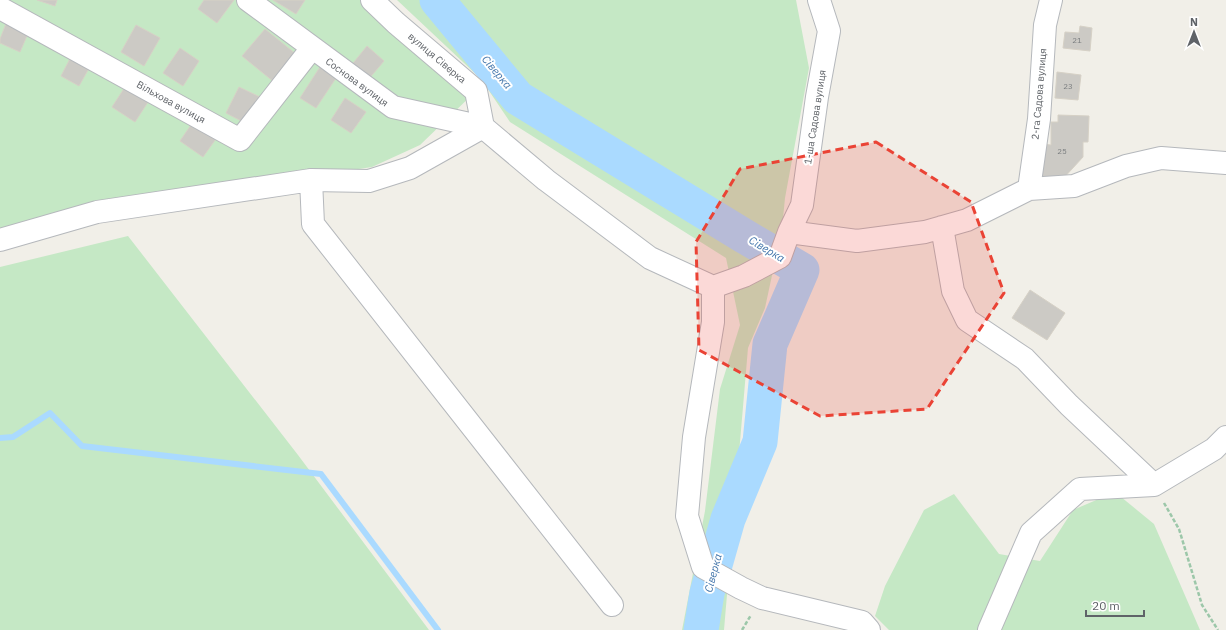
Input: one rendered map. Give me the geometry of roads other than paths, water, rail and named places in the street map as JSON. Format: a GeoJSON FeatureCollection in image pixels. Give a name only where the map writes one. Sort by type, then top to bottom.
{"type":"FeatureCollection","features":[{"type":"Feature","properties":{"kind":"street","name":"Соснова вулиця"},"geometry":{"type":"LineString","coordinates":[[248,0],[392,107],[483,127]]}},
{"type":"Feature","properties":{"kind":"street","name":"вулиця Сіверка"},"geometry":{"type":"LineString","coordinates":[[372,0],[396,23],[476,91],[483,127]]}},
{"type":"Feature","properties":{"kind":"street","name":"1-ша Садова вулиця"},"geometry":{"type":"LineString","coordinates":[[713,287],[744,276],[780,257],[789,232],[802,205],[817,97],[829,31],[819,0]]}},
{"type":"Feature","properties":{"kind":"street","name":"2-га Садова вулиця"},"geometry":{"type":"LineString","coordinates":[[1028,189],[1038,119],[1045,25],[1050,0]]}},
{"type":"Feature","properties":{"kind":"street","name":"Вільхова вулиця"},"geometry":{"type":"LineString","coordinates":[[0,8],[240,140],[312,48]]}},
{"type":"Feature","properties":{"kind":"street"},"geometry":{"type":"LineString","coordinates":[[0,240],[96,212],[312,180],[369,181],[410,168],[483,127],[546,180],[650,258],[713,287],[713,322],[694,437],[687,516],[704,567],[762,598],[862,622],[868,630]]}},
{"type":"Feature","properties":{"kind":"street"},"geometry":{"type":"LineString","coordinates":[[789,232],[857,241],[925,232],[968,220],[1028,189],[1074,186],[1126,166],[1161,158],[1226,161]]}},
{"type":"Feature","properties":{"kind":"street"},"geometry":{"type":"LineString","coordinates":[[312,180],[313,224],[612,605]]}},
{"type":"Feature","properties":{"kind":"street"},"geometry":{"type":"LineString","coordinates":[[942,227],[953,291],[967,320],[1025,359],[1069,406],[1154,485]]}},
{"type":"Feature","properties":{"kind":"street"},"geometry":{"type":"LineString","coordinates":[[989,630],[1031,533],[1080,488],[1154,485],[1222,447]]}},
{"type":"Feature","properties":{"kind":"waterway","name":"Сіверка"},"geometry":{"type":"LineString","coordinates":[[437,0],[518,98],[802,270],[770,344],[760,442],[728,519],[707,593],[701,630]]}},
{"type":"Feature","properties":{"kind":"waterway"},"geometry":{"type":"LineString","coordinates":[[0,438],[13,437],[50,413],[82,446],[321,474],[438,630]]}}]}
